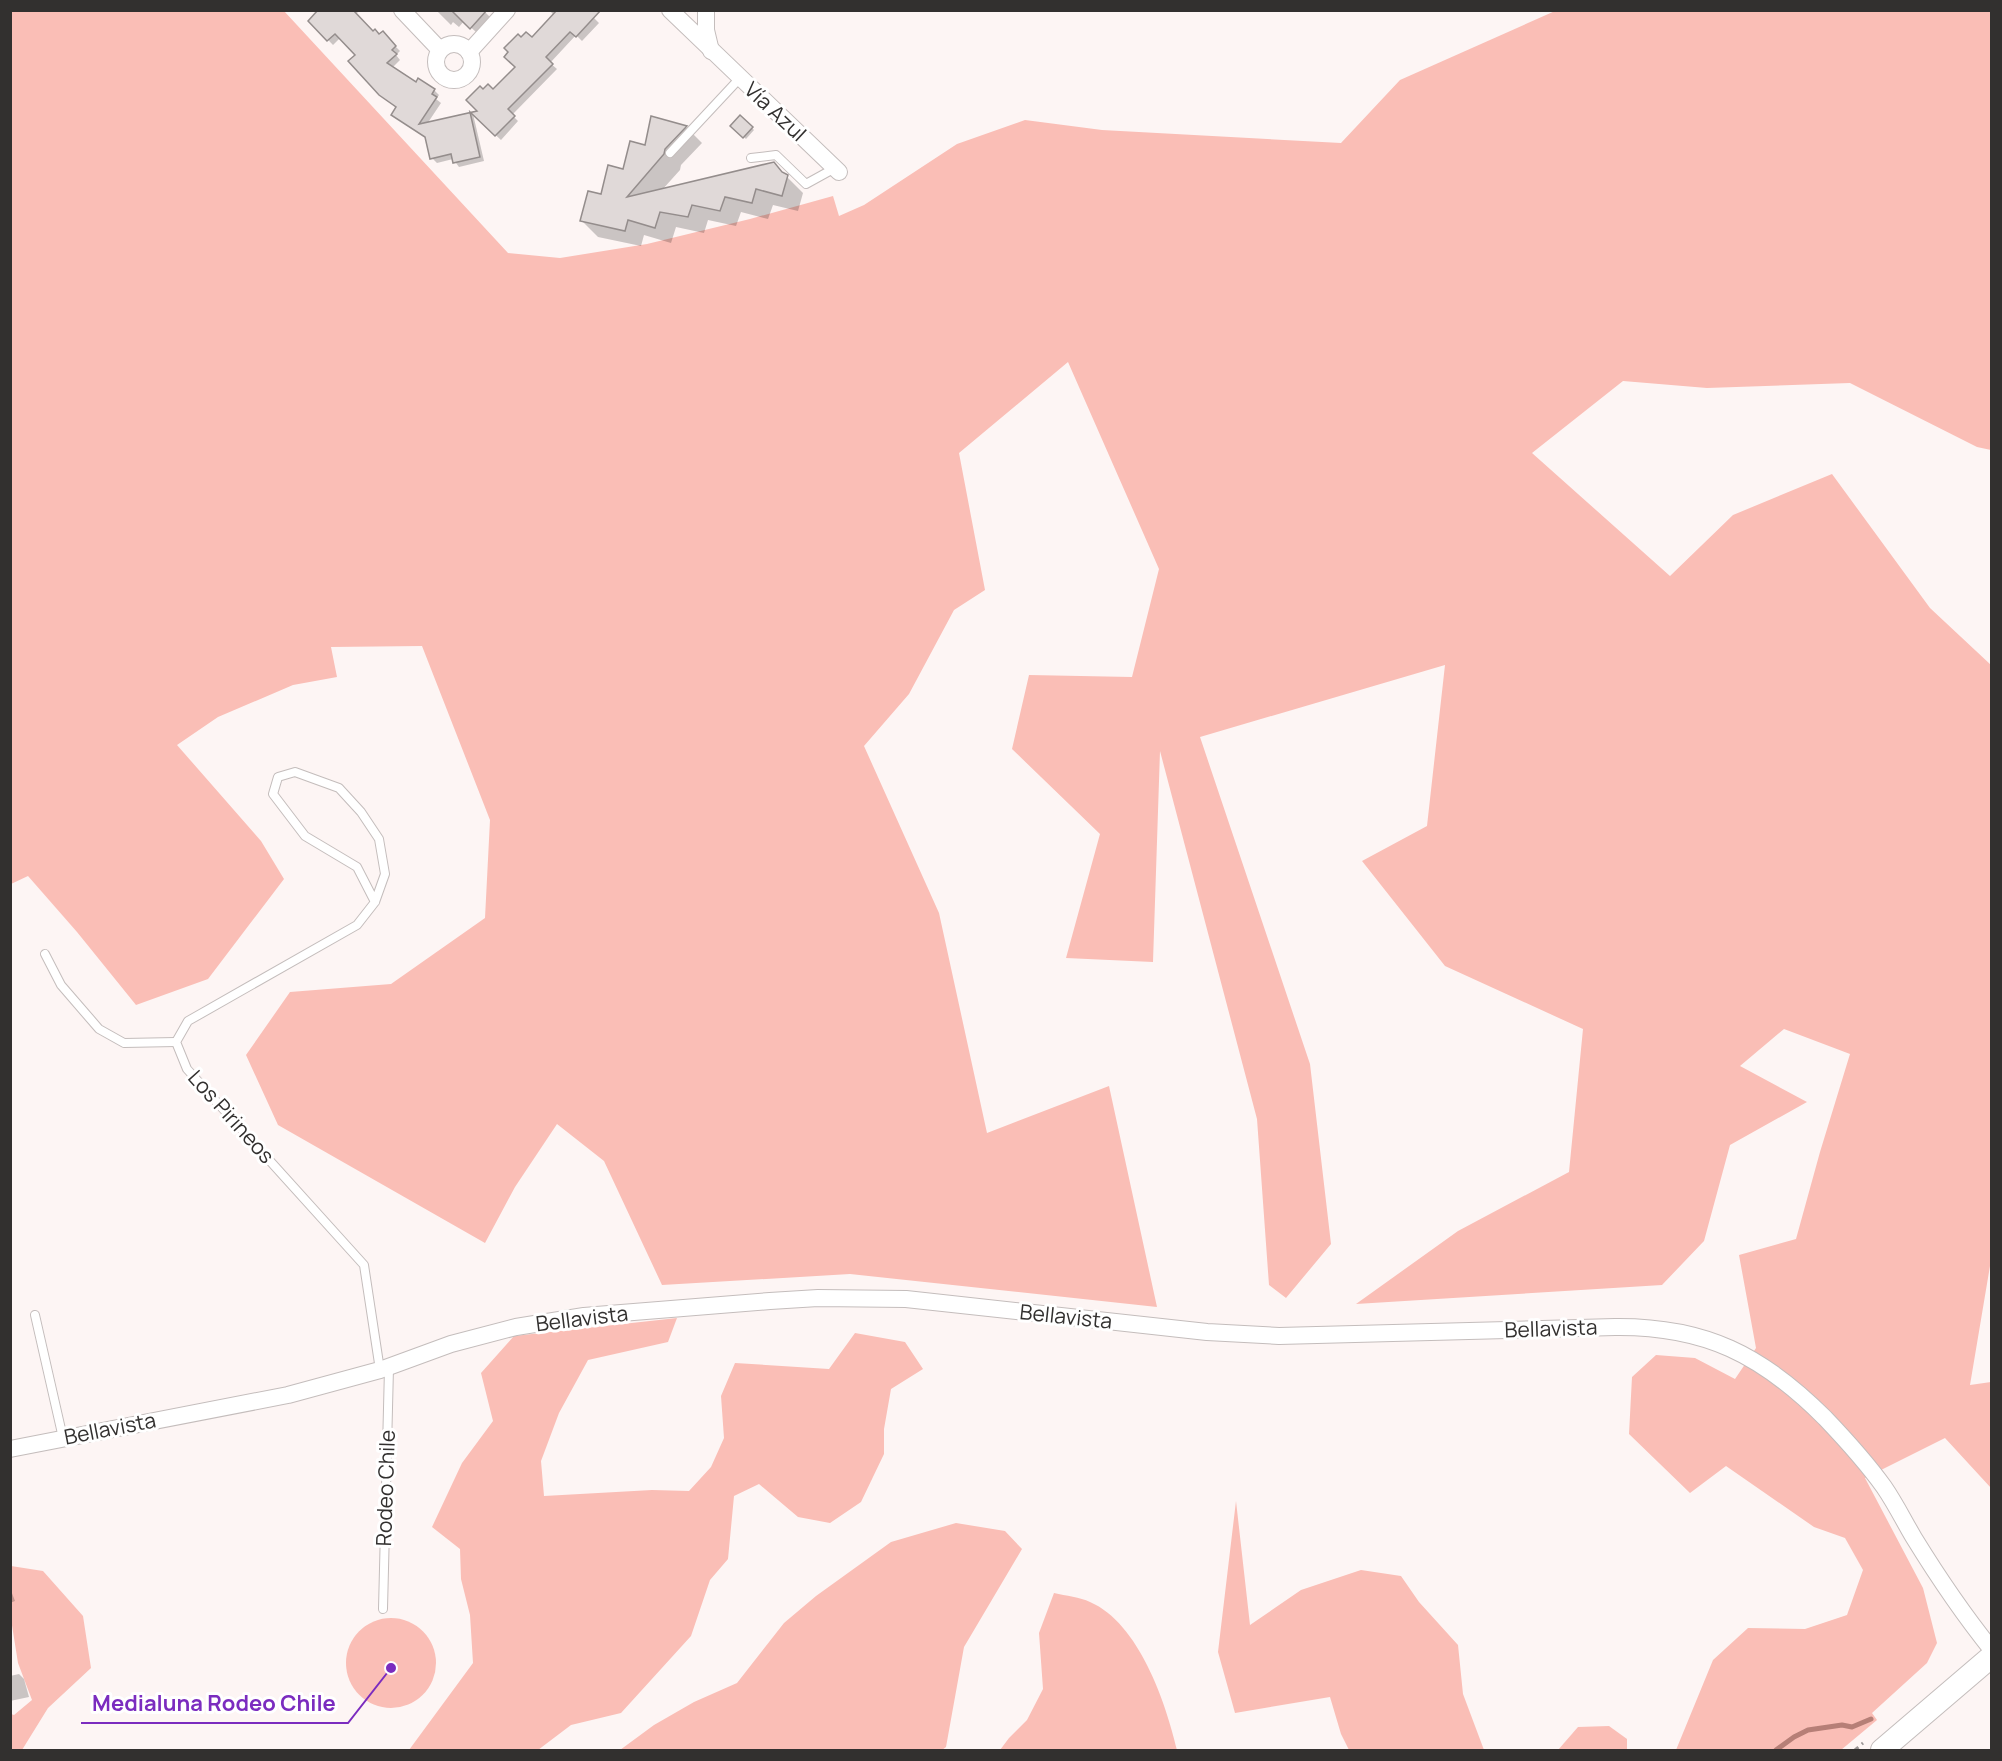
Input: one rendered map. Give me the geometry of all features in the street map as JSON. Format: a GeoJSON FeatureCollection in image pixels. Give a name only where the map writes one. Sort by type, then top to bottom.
{"type":"FeatureCollection","features":[{"type":"Feature","properties":{"kind":"main road"},"geometry":{"type":"LineString","coordinates":[[1882,1750],[1992,1656]]}},
{"type":"Feature","properties":{"kind":"street"},"geometry":{"type":"LineString","coordinates":[[402,10],[441,50]]}},
{"type":"Feature","properties":{"kind":"street"},"geometry":{"type":"LineString","coordinates":[[469,52],[507,10]]}},
{"type":"Feature","properties":{"kind":"street","name":"Vía Azul"},"geometry":{"type":"LineString","coordinates":[[670,10],[837,170]]}},
{"type":"Feature","properties":{"kind":"street"},"geometry":{"type":"LineString","coordinates":[[706,10],[706,30],[711,51]]}},
{"type":"Feature","properties":{"kind":"street"},"geometry":{"type":"LineString","coordinates":[[459,45],[469,52],[472,66],[463,78],[456,80],[442,76],[438,71],[436,56],[446,46],[459,45]]}},
{"type":"Feature","properties":{"kind":"street","name":"Bellavista"},"geometry":{"type":"LineString","coordinates":[[10,1449],[288,1395],[385,1369],[483,1335],[550,1321],[818,1298],[906,1299],[1242,1335],[1317,1336],[1623,1327],[1663,1329],[1702,1338],[1735,1350],[1758,1362],[1800,1394],[1865,1462],[1885,1489],[1958,1606],[1992,1650]]}},
{"type":"Feature","properties":{"kind":"lane"},"geometry":{"type":"LineString","coordinates":[[669,153],[740,78]]}},
{"type":"Feature","properties":{"kind":"lane"},"geometry":{"type":"LineString","coordinates":[[751,158],[776,155],[806,184],[837,170]]}},
{"type":"Feature","properties":{"kind":"lane"},"geometry":{"type":"LineString","coordinates":[[45,954],[61,985],[99,1029],[124,1042],[176,1042],[188,1021],[357,925],[375,902],[385,874],[379,839],[361,812],[339,788],[295,772],[278,777],[273,794],[305,836],[357,867],[375,902]]}},
{"type":"Feature","properties":{"kind":"lane","name":"Los Pirineos"},"geometry":{"type":"LineString","coordinates":[[176,1042],[187,1069],[364,1264],[385,1369]]}},
{"type":"Feature","properties":{"kind":"lane"},"geometry":{"type":"LineString","coordinates":[[35,1315],[63,1438]]}},
{"type":"Feature","properties":{"kind":"lane","name":"Rodeo Chile"},"geometry":{"type":"LineString","coordinates":[[383,1609],[385,1369]]}},
{"type":"Feature","properties":{"kind":"shaded area"},"geometry":{"type":"Polygon","coordinates":[[[10,11],[284,11],[508,253],[560,258],[647,244],[833,196],[839,216],[864,205],[957,144],[1025,120],[1102,130],[1341,143],[1400,80],[1555,11],[1991,11],[1991,450],[1977,447],[1850,383],[1707,388],[1623,381],[1532,453],[1670,576],[1733,515],[1832,474],[1930,608],[1991,665],[1992,1254],[1970,1385],[1991,1382],[1991,1488],[1945,1438],[1865,1478],[1923,1588],[1937,1643],[1927,1663],[1872,1713],[1877,1720],[1841,1750],[1676,1750],[1713,1660],[1748,1628],[1805,1629],[1847,1615],[1863,1570],[1845,1538],[1814,1527],[1726,1466],[1690,1493],[1629,1434],[1632,1377],[1656,1355],[1695,1358],[1735,1379],[1756,1348],[1739,1255],[1796,1239],[1850,1054],[1784,1029],[1740,1066],[1807,1102],[1730,1145],[1704,1241],[1662,1285],[1356,1304],[1458,1231],[1569,1172],[1583,1029],[1445,966],[1362,861],[1427,826],[1445,665],[1200,737],[1310,1064],[1331,1244],[1286,1298],[1269,1285],[1257,1119],[1160,751],[1153,962],[1066,958],[1100,834],[1012,749],[1029,675],[1132,677],[1159,569],[1068,362],[959,453],[985,590],[954,610],[909,694],[864,746],[939,913],[987,1133],[1109,1086],[1157,1307],[850,1274],[662,1285],[604,1161],[557,1124],[515,1187],[485,1243],[278,1125],[246,1055],[290,992],[391,984],[485,918],[490,820],[422,646],[331,647],[337,677],[293,685],[218,717],[177,745],[261,841],[284,879],[208,979],[136,1005],[28,876],[11,884],[10,11]]]}},
{"type":"Feature","properties":{"kind":"shaded area"},"geometry":{"type":"Polygon","coordinates":[[[677,1318],[668,1342],[588,1360],[559,1413],[541,1461],[544,1496],[652,1490],[689,1491],[711,1467],[724,1438],[721,1396],[735,1363],[829,1369],[855,1333],[905,1342],[923,1369],[891,1389],[884,1429],[884,1454],[861,1502],[830,1523],[798,1517],[759,1484],[734,1496],[728,1559],[710,1580],[691,1636],[621,1713],[571,1725],[538,1750],[409,1750],[473,1663],[470,1615],[461,1579],[460,1549],[432,1527],[462,1463],[493,1421],[481,1373],[514,1336],[677,1318]]]}},
{"type":"Feature","properties":{"kind":"shaded area"},"geometry":{"type":"Polygon","coordinates":[[[1236,1501],[1250,1625],[1301,1590],[1361,1570],[1401,1576],[1419,1602],[1458,1645],[1463,1694],[1484,1750],[1349,1750],[1341,1734],[1330,1697],[1235,1713],[1218,1652],[1236,1501]]]}},
{"type":"Feature","properties":{"kind":"shaded area"},"geometry":{"type":"Polygon","coordinates":[[[956,1523],[1005,1531],[1022,1549],[964,1647],[946,1747],[942,1750],[620,1750],[654,1725],[694,1702],[737,1683],[784,1623],[816,1596],[891,1542],[956,1523]]]}},
{"type":"Feature","properties":{"kind":"shaded area"},"geometry":{"type":"Polygon","coordinates":[[[11,1566],[43,1571],[83,1616],[91,1668],[48,1708],[22,1750],[11,1750],[11,1714],[14,1715],[32,1700],[18,1663],[11,1619],[11,1566]]]}},
{"type":"Feature","properties":{"kind":"shaded area"},"geometry":{"type":"Polygon","coordinates":[[[1054,1593],[1090,1602],[1107,1612],[1123,1627],[1148,1666],[1158,1688],[1177,1750],[1000,1750],[1027,1720],[1043,1689],[1039,1633],[1054,1593]]]}},
{"type":"Feature","properties":{"kind":"shaded area"},"geometry":{"type":"Polygon","coordinates":[[[391,1618],[416,1626],[428,1638],[436,1663],[428,1688],[416,1700],[391,1708],[366,1700],[354,1688],[346,1663],[354,1638],[366,1626],[391,1618]]]}},
{"type":"Feature","properties":{"kind":"shaded area"},"geometry":{"type":"Polygon","coordinates":[[[1609,1726],[1627,1739],[1627,1750],[1558,1750],[1578,1727],[1609,1726]]]}},
{"type":"Feature","properties":{"kind":"building"},"geometry":{"type":"Polygon","coordinates":[[[318,10],[353,10],[373,31],[375,29],[379,34],[383,31],[396,46],[392,50],[397,54],[387,63],[416,82],[418,78],[435,89],[432,94],[437,97],[419,124],[470,113],[480,157],[453,163],[451,154],[430,159],[425,137],[391,115],[396,107],[379,95],[348,61],[355,55],[335,34],[327,41],[308,21],[318,10]]]}},
{"type":"Feature","properties":{"kind":"building"},"geometry":{"type":"Polygon","coordinates":[[[451,10],[487,10],[470,29],[451,10]]]}},
{"type":"Feature","properties":{"kind":"building"},"geometry":{"type":"Polygon","coordinates":[[[557,10],[601,10],[576,37],[570,32],[546,57],[553,64],[508,109],[515,116],[495,136],[470,112],[477,111],[466,100],[480,86],[483,89],[488,84],[493,89],[515,67],[504,57],[508,52],[504,48],[518,34],[521,37],[526,32],[532,37],[557,10]]]}},
{"type":"Feature","properties":{"kind":"building"},"geometry":{"type":"Polygon","coordinates":[[[740,115],[753,127],[743,138],[730,126],[740,115]]]}},
{"type":"Feature","properties":{"kind":"building"},"geometry":{"type":"Polygon","coordinates":[[[651,116],[687,126],[665,149],[664,154],[627,197],[774,162],[782,172],[788,175],[782,196],[756,189],[752,203],[725,197],[720,211],[692,205],[688,217],[660,212],[655,228],[628,220],[625,231],[580,221],[588,191],[601,194],[608,165],[623,169],[630,141],[645,145],[651,116]]]}},
{"type":"Feature","properties":{"kind":"waterway"},"geometry":{"type":"LineString","coordinates":[[1776,1750],[1808,1730],[1842,1725],[1852,1727],[1871,1719]]}},
{"type":"Feature","properties":{"kind":"place","name":"Medialuna Rodeo Chile"},"geometry":{"type":"Point","coordinates":[391,1668]}}]}
